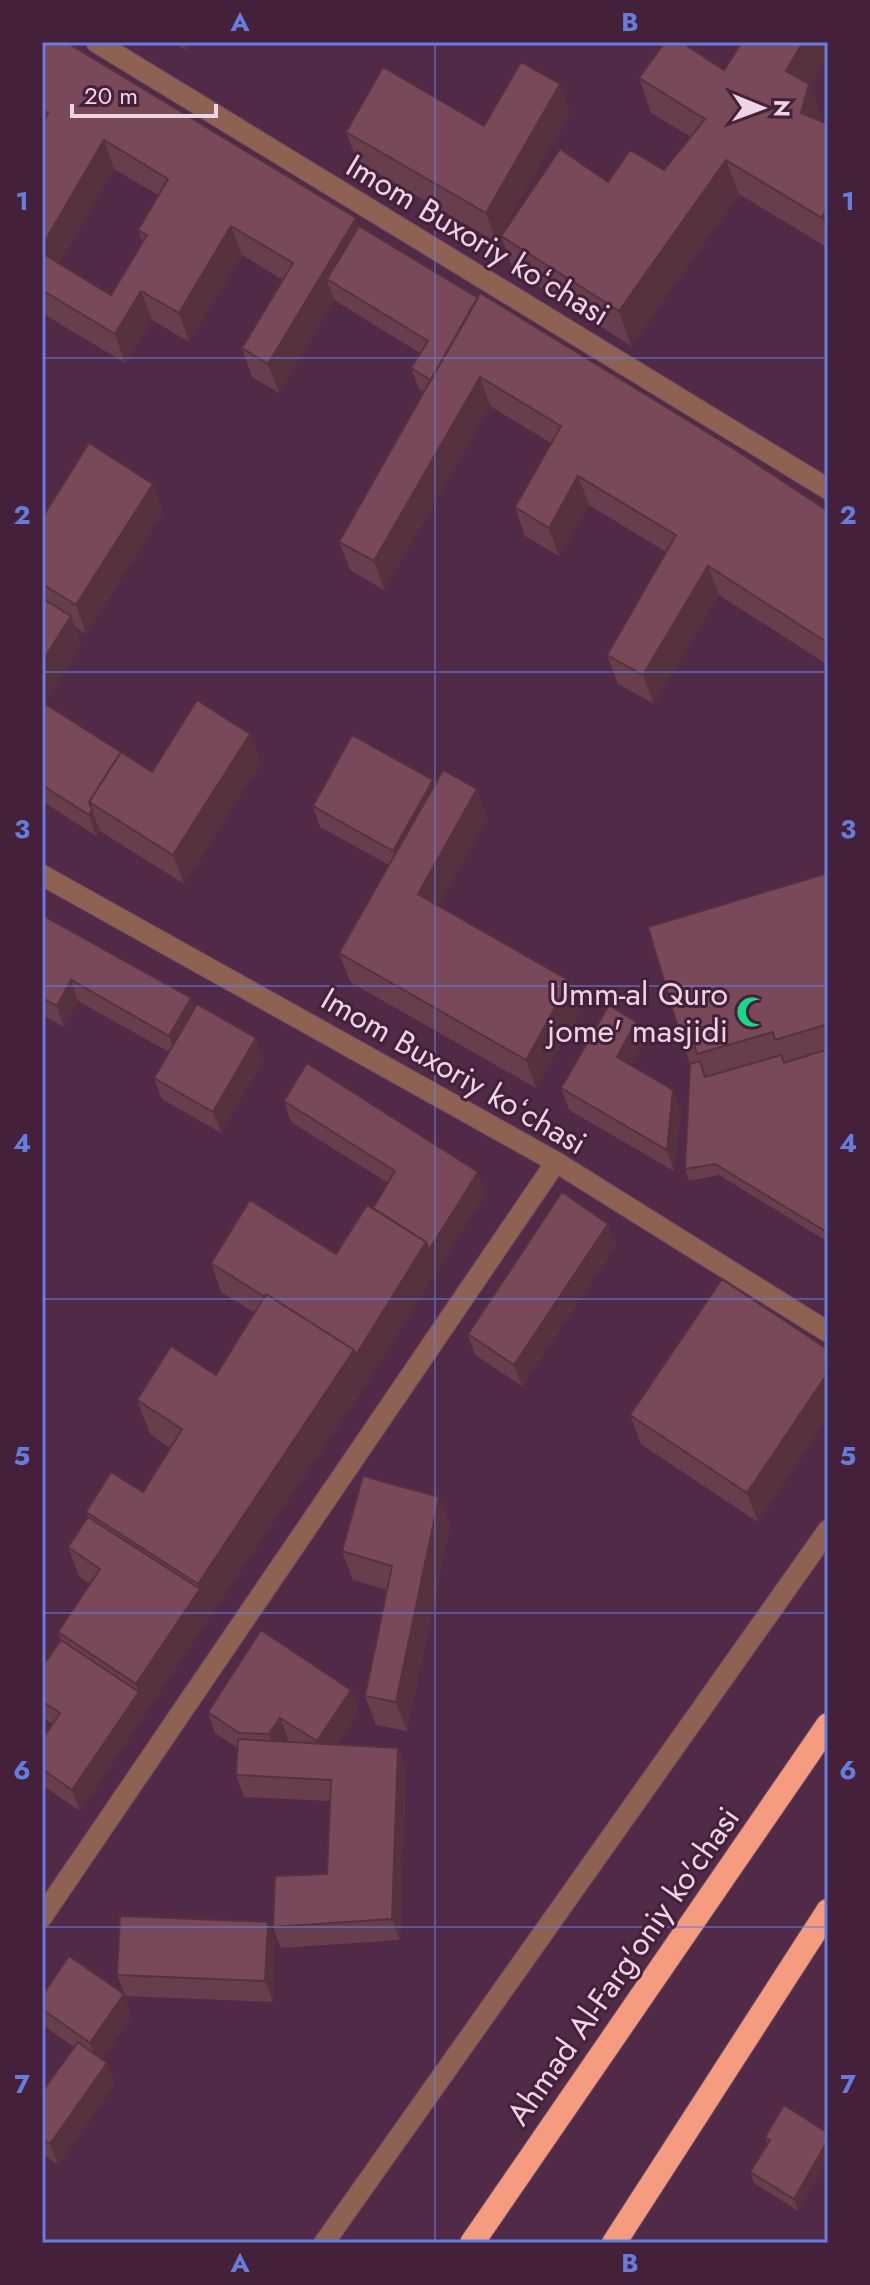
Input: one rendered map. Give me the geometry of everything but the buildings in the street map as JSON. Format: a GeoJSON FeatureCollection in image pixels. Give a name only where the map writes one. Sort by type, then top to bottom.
{"type":"FeatureCollection","features":[{"type":"Feature","properties":{"kind":"highway","name":"Ahmad Al-Farg'oniy ko'chasi"},"geometry":{"type":"LineString","coordinates":[[472,2243],[828,1725]]}},
{"type":"Feature","properties":{"kind":"highway"},"geometry":{"type":"LineString","coordinates":[[614,2243],[828,1911]]}},
{"type":"Feature","properties":{"kind":"street","name":"Imom Buxoriy koʻchasi"},"geometry":{"type":"LineString","coordinates":[[96,42],[828,489]]}},
{"type":"Feature","properties":{"kind":"street","name":"Imom Buxoriy koʻchasi"},"geometry":{"type":"LineString","coordinates":[[42,875],[556,1162],[828,1332]]}},
{"type":"Feature","properties":{"kind":"street"},"geometry":{"type":"LineString","coordinates":[[42,1917],[556,1162]]}},
{"type":"Feature","properties":{"kind":"street"},"geometry":{"type":"LineString","coordinates":[[324,2243],[828,1530]]}},
{"type":"Feature","properties":{"kind":"place","name":"Umm-al Quro jome' masjidi"},"geometry":{"type":"Point","coordinates":[752,1012]}}]}
